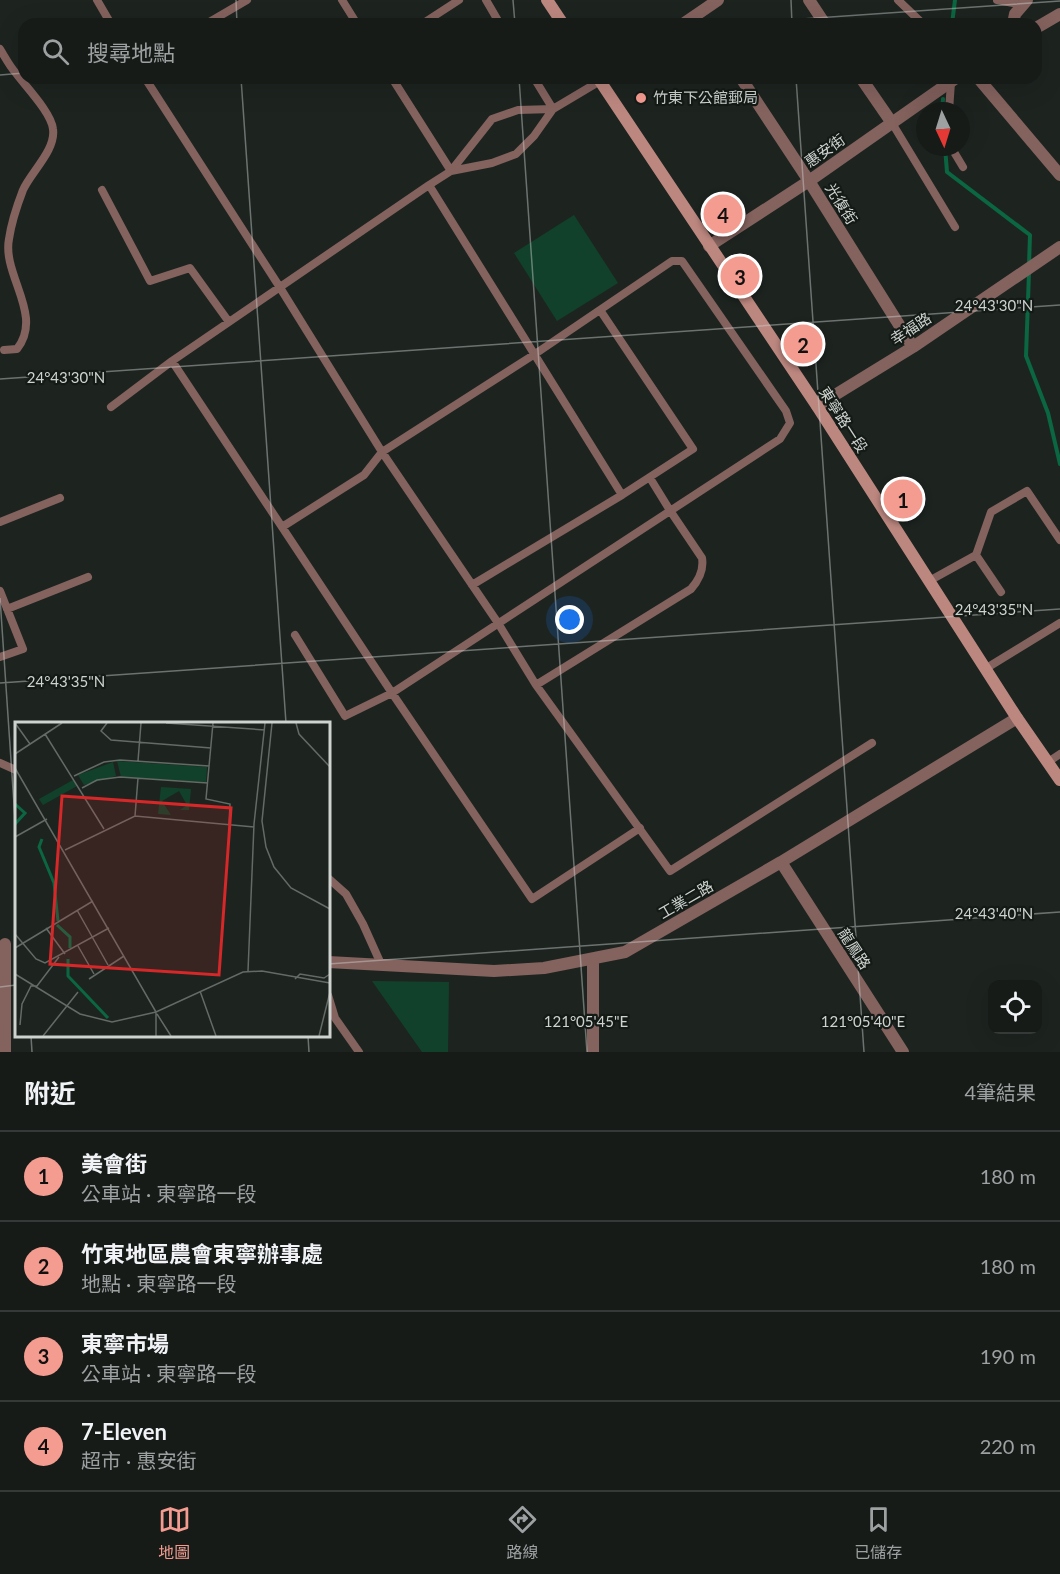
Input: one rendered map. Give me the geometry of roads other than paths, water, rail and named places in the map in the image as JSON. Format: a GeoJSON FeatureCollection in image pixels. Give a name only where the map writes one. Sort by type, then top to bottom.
{"type":"FeatureCollection","features":[{"type":"Feature","properties":{"kind":"main road"},"geometry":{"type":"LineString","coordinates":[[547,0],[559,18]]}},
{"type":"Feature","properties":{"kind":"main road","name":"東寧路一段"},"geometry":{"type":"LineString","coordinates":[[604,84],[817,406],[1017,718],[1060,780]]}},
{"type":"Feature","properties":{"kind":"street"},"geometry":{"type":"LineString","coordinates":[[703,18],[718,0]]}},
{"type":"Feature","properties":{"kind":"street"},"geometry":{"type":"LineString","coordinates":[[809,0],[821,18]]}},
{"type":"Feature","properties":{"kind":"street"},"geometry":{"type":"LineString","coordinates":[[1014,18],[1025,2]]}},
{"type":"Feature","properties":{"kind":"street"},"geometry":{"type":"LineString","coordinates":[[1042,24],[1060,14]]}},
{"type":"Feature","properties":{"kind":"street","name":"光復街"},"geometry":{"type":"LineString","coordinates":[[745,84],[913,347]]}},
{"type":"Feature","properties":{"kind":"street"},"geometry":{"type":"LineString","coordinates":[[865,84],[892,123]]}},
{"type":"Feature","properties":{"kind":"street","name":"惠安街"},"geometry":{"type":"LineString","coordinates":[[710,246],[809,181],[948,84]]}},
{"type":"Feature","properties":{"kind":"street"},"geometry":{"type":"LineString","coordinates":[[983,84],[1060,174]]}},
{"type":"Feature","properties":{"kind":"street","name":"幸福路"},"geometry":{"type":"LineString","coordinates":[[817,406],[913,347],[1060,247]]}},
{"type":"Feature","properties":{"kind":"street","name":"工業二路"},"geometry":{"type":"LineString","coordinates":[[330,962],[494,971],[544,968],[625,952],[781,862],[1017,718]]}},
{"type":"Feature","properties":{"kind":"street","name":"龍鳳路"},"geometry":{"type":"LineString","coordinates":[[781,862],[903,1052]]}},
{"type":"Feature","properties":{"kind":"street"},"geometry":{"type":"LineString","coordinates":[[5,1052],[7,944]]}},
{"type":"Feature","properties":{"kind":"street"},"geometry":{"type":"LineString","coordinates":[[593,960],[593,1052]]}},
{"type":"Feature","properties":{"kind":"lane"},"geometry":{"type":"LineString","coordinates":[[97,0],[108,18]]}},
{"type":"Feature","properties":{"kind":"lane"},"geometry":{"type":"LineString","coordinates":[[216,18],[247,0]]}},
{"type":"Feature","properties":{"kind":"lane"},"geometry":{"type":"LineString","coordinates":[[342,0],[353,18]]}},
{"type":"Feature","properties":{"kind":"lane"},"geometry":{"type":"LineString","coordinates":[[431,18],[459,0]]}},
{"type":"Feature","properties":{"kind":"lane"},"geometry":{"type":"LineString","coordinates":[[486,0],[497,18]]}},
{"type":"Feature","properties":{"kind":"lane"},"geometry":{"type":"LineString","coordinates":[[898,0],[917,18]]}},
{"type":"Feature","properties":{"kind":"lane"},"geometry":{"type":"LineString","coordinates":[[997,0],[1025,2]]}},
{"type":"Feature","properties":{"kind":"lane"},"geometry":{"type":"LineString","coordinates":[[0,49],[18,77]]}},
{"type":"Feature","properties":{"kind":"lane"},"geometry":{"type":"LineString","coordinates":[[4,350],[17,349],[25,340],[26,330],[26,311],[8,251],[9,238],[24,189],[48,150],[53,128],[44,110],[23,84]]}},
{"type":"Feature","properties":{"kind":"lane"},"geometry":{"type":"LineString","coordinates":[[149,84],[279,286],[382,452],[498,623],[536,685],[670,872],[872,743]]}},
{"type":"Feature","properties":{"kind":"lane"},"geometry":{"type":"LineString","coordinates":[[396,84],[452,171]]}},
{"type":"Feature","properties":{"kind":"lane"},"geometry":{"type":"LineString","coordinates":[[538,84],[553,109]]}},
{"type":"Feature","properties":{"kind":"lane"},"geometry":{"type":"LineString","coordinates":[[111,407],[279,286],[429,185],[452,171],[516,154],[534,136],[553,109],[593,84]]}},
{"type":"Feature","properties":{"kind":"lane"},"geometry":{"type":"LineString","coordinates":[[950,102],[953,84]]}},
{"type":"Feature","properties":{"kind":"lane"},"geometry":{"type":"LineString","coordinates":[[452,171],[492,119],[518,110],[553,109]]}},
{"type":"Feature","properties":{"kind":"lane"},"geometry":{"type":"LineString","coordinates":[[892,123],[955,227]]}},
{"type":"Feature","properties":{"kind":"lane"},"geometry":{"type":"LineString","coordinates":[[956,156],[963,167]]}},
{"type":"Feature","properties":{"kind":"lane"},"geometry":{"type":"LineString","coordinates":[[429,185],[622,495]]}},
{"type":"Feature","properties":{"kind":"lane"},"geometry":{"type":"LineString","coordinates":[[102,190],[150,281],[190,268],[229,322]]}},
{"type":"Feature","properties":{"kind":"lane"},"geometry":{"type":"LineString","coordinates":[[282,527],[364,475],[382,452],[535,354],[672,261],[682,261],[786,411],[790,423],[780,439],[671,512],[392,693],[345,716],[295,635]]}},
{"type":"Feature","properties":{"kind":"lane"},"geometry":{"type":"LineString","coordinates":[[472,585],[650,478],[693,449],[600,310]]}},
{"type":"Feature","properties":{"kind":"lane"},"geometry":{"type":"LineString","coordinates":[[172,361],[532,899],[640,828]]}},
{"type":"Feature","properties":{"kind":"lane"},"geometry":{"type":"LineString","coordinates":[[536,685],[691,589],[698,582],[703,565],[702,558],[650,478]]}},
{"type":"Feature","properties":{"kind":"lane"},"geometry":{"type":"LineString","coordinates":[[929,581],[976,555],[991,512],[1027,491],[1060,540]]}},
{"type":"Feature","properties":{"kind":"lane"},"geometry":{"type":"LineString","coordinates":[[0,522],[60,498]]}},
{"type":"Feature","properties":{"kind":"lane"},"geometry":{"type":"LineString","coordinates":[[976,555],[1001,592]]}},
{"type":"Feature","properties":{"kind":"lane"},"geometry":{"type":"LineString","coordinates":[[7,609],[88,577]]}},
{"type":"Feature","properties":{"kind":"lane"},"geometry":{"type":"LineString","coordinates":[[0,591],[23,649],[0,657]]}},
{"type":"Feature","properties":{"kind":"lane"},"geometry":{"type":"LineString","coordinates":[[985,669],[1060,623]]}},
{"type":"Feature","properties":{"kind":"lane"},"geometry":{"type":"LineString","coordinates":[[1048,762],[1060,754]]}},
{"type":"Feature","properties":{"kind":"lane"},"geometry":{"type":"LineString","coordinates":[[0,763],[15,770]]}},
{"type":"Feature","properties":{"kind":"lane"},"geometry":{"type":"LineString","coordinates":[[330,880],[346,894],[381,964]]}},
{"type":"Feature","properties":{"kind":"lane"},"geometry":{"type":"LineString","coordinates":[[330,1002],[335,1018],[359,1052]]}},
{"type":"Feature","properties":{"kind":"waterway"},"geometry":{"type":"LineString","coordinates":[[953,18],[955,0]]}},
{"type":"Feature","properties":{"kind":"waterway"},"geometry":{"type":"LineString","coordinates":[[946,156],[947,172],[1030,235],[1029,265]]}},
{"type":"Feature","properties":{"kind":"waterway"},"geometry":{"type":"LineString","coordinates":[[1029,272],[1026,356],[1048,413],[1060,464]]}},
{"type":"Feature","properties":{"kind":"place","name":"竹東下公館郵局"},"geometry":{"type":"Point","coordinates":[641,98]}},
{"type":"Feature","properties":{"kind":"place","name":"7-Eleven"},"geometry":{"type":"Point","coordinates":[723,214]}},
{"type":"Feature","properties":{"kind":"place","name":"東寧市場"},"geometry":{"type":"Point","coordinates":[740,276]}},
{"type":"Feature","properties":{"kind":"place","name":"竹東地區農會東寧辦事處"},"geometry":{"type":"Point","coordinates":[803,344]}},
{"type":"Feature","properties":{"kind":"place","name":"美會街"},"geometry":{"type":"Point","coordinates":[903,499]}}]}
